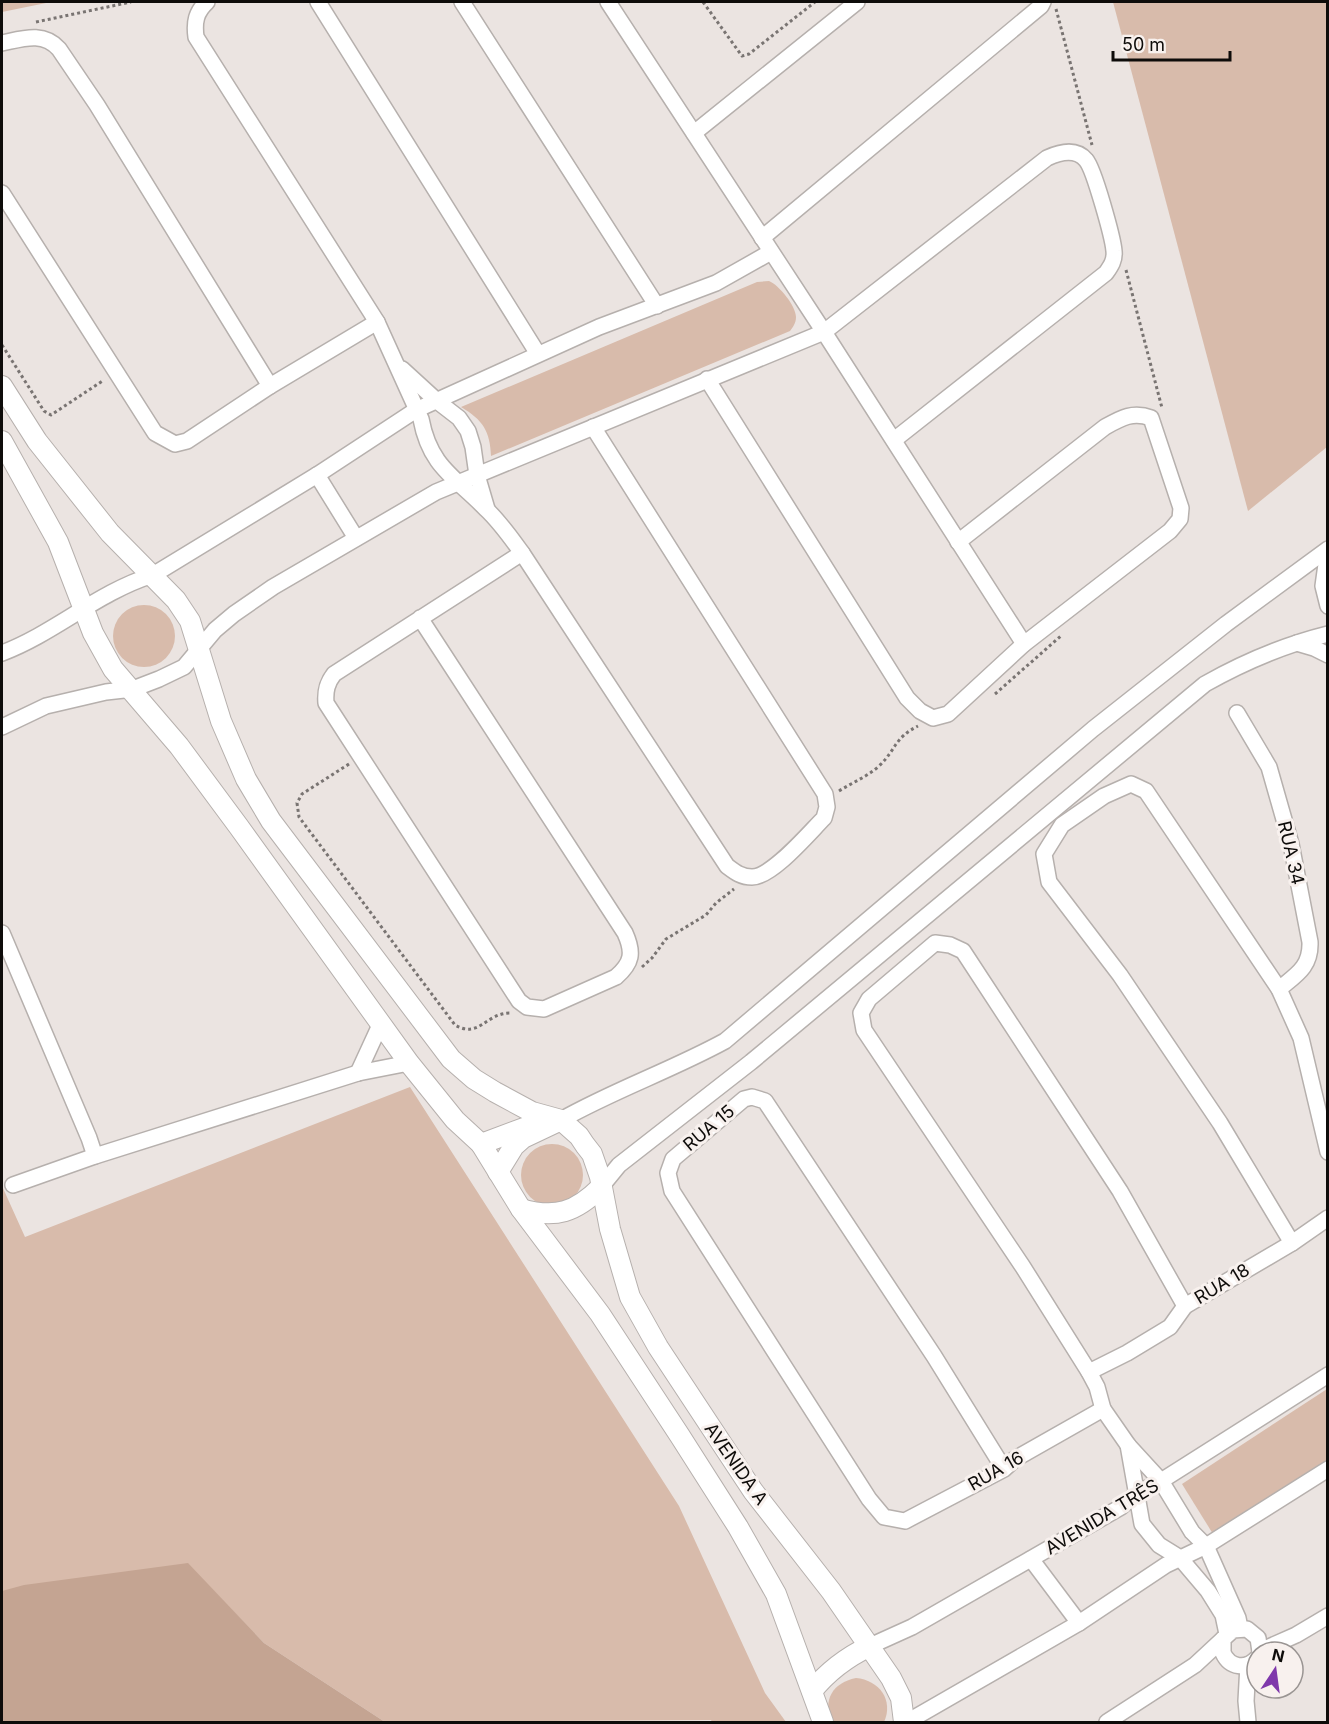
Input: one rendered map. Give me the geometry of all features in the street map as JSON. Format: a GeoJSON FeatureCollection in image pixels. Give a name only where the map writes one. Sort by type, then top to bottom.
{"type":"FeatureCollection","features":[{"type":"Feature","properties":{"kind":"main road"},"geometry":{"type":"LineString","coordinates":[[2,386],[37,441],[110,533],[176,600],[190,621],[221,721],[246,779],[271,821],[451,1059],[495,1092],[532,1112],[561,1120],[579,1136],[592,1154],[601,1187],[575,1208],[548,1214],[521,1209]]}},
{"type":"Feature","properties":{"kind":"main road"},"geometry":{"type":"LineString","coordinates":[[2,441],[58,542],[93,633],[113,669],[133,690]]}},
{"type":"Feature","properties":{"kind":"main road","name":"AVENIDA A"},"geometry":{"type":"LineString","coordinates":[[133,690],[206,782],[409,1063],[455,1120],[481,1144],[521,1209],[600,1314],[738,1527],[776,1594],[823,1722]]}},
{"type":"Feature","properties":{"kind":"main road"},"geometry":{"type":"LineString","coordinates":[[481,1144],[528,1126],[561,1120]]}},
{"type":"Feature","properties":{"kind":"main road"},"geometry":{"type":"LineString","coordinates":[[498,1172],[514,1146],[523,1138],[561,1120]]}},
{"type":"Feature","properties":{"kind":"main road","name":"AVENIDA A"},"geometry":{"type":"LineString","coordinates":[[601,1187],[610,1229],[630,1297],[658,1347],[753,1491],[831,1591],[896,1685],[905,1722]]}},
{"type":"Feature","properties":{"kind":"main road"},"geometry":{"type":"LineString","coordinates":[[812,1691],[843,1661],[870,1646]]}},
{"type":"Feature","properties":{"kind":"street"},"geometry":{"type":"LineString","coordinates":[[207,2],[197,16],[196,37],[377,322],[421,419],[433,456],[457,483],[488,510],[522,553],[727,866],[738,875],[754,877],[769,871],[824,818],[827,807],[825,794],[593,427]]}},
{"type":"Feature","properties":{"kind":"street"},"geometry":{"type":"LineString","coordinates":[[318,2],[538,354]]}},
{"type":"Feature","properties":{"kind":"street"},"geometry":{"type":"LineString","coordinates":[[462,2],[657,306]]}},
{"type":"Feature","properties":{"kind":"street"},"geometry":{"type":"LineString","coordinates":[[608,2],[894,440],[1024,644]]}},
{"type":"Feature","properties":{"kind":"street"},"geometry":{"type":"LineString","coordinates":[[694,133],[857,2]]}},
{"type":"Feature","properties":{"kind":"street"},"geometry":{"type":"LineString","coordinates":[[762,238],[1043,2]]}},
{"type":"Feature","properties":{"kind":"street"},"geometry":{"type":"LineString","coordinates":[[2,43],[40,37],[47,39],[59,49],[97,105],[270,386]]}},
{"type":"Feature","properties":{"kind":"street"},"geometry":{"type":"LineString","coordinates":[[2,727],[46,706],[106,692],[133,690],[183,667],[215,630],[273,587],[436,492],[824,332],[1047,158],[1060,152],[1070,152],[1087,161],[1100,196],[1114,251],[1113,261],[1106,273],[894,440]]}},
{"type":"Feature","properties":{"kind":"street"},"geometry":{"type":"LineString","coordinates":[[2,193],[155,433],[175,444],[187,441],[270,386],[377,322]]}},
{"type":"Feature","properties":{"kind":"street"},"geometry":{"type":"LineString","coordinates":[[2,653],[26,644],[129,582],[153,575],[316,475],[416,410],[599,327],[716,283],[771,252]]}},
{"type":"Feature","properties":{"kind":"street"},"geometry":{"type":"LineString","coordinates":[[398,365],[459,418],[468,431],[477,475],[488,510]]}},
{"type":"Feature","properties":{"kind":"street"},"geometry":{"type":"LineString","coordinates":[[707,379],[907,698],[920,711],[933,718],[948,714],[1024,644],[1170,531],[1180,519],[1181,508],[1151,418],[1132,415],[1105,427],[958,542]]}},
{"type":"Feature","properties":{"kind":"street"},"geometry":{"type":"LineString","coordinates":[[316,475],[356,538]]}},
{"type":"Feature","properties":{"kind":"street"},"geometry":{"type":"LineString","coordinates":[[1328,549],[1323,586],[1328,606]]}},
{"type":"Feature","properties":{"kind":"street"},"geometry":{"type":"LineString","coordinates":[[561,1120],[591,1103],[725,1041],[1093,729],[1233,618],[1328,549]]}},
{"type":"Feature","properties":{"kind":"street"},"geometry":{"type":"LineString","coordinates":[[420,618],[625,933],[631,946],[630,960],[616,977],[544,1010],[527,1006],[519,1001],[326,703],[328,681],[334,674],[420,618],[522,553]]}},
{"type":"Feature","properties":{"kind":"street"},"geometry":{"type":"LineString","coordinates":[[601,1187],[619,1165],[751,1062],[1205,684],[1239,665],[1294,643],[1328,634]]}},
{"type":"Feature","properties":{"kind":"street"},"geometry":{"type":"LineString","coordinates":[[1294,643],[1314,648],[1328,655]]}},
{"type":"Feature","properties":{"kind":"street","name":"RUA 34"},"geometry":{"type":"LineString","coordinates":[[1238,713],[1269,767],[1291,844],[1310,942],[1311,956],[1302,969],[1279,989]]}},
{"type":"Feature","properties":{"kind":"street"},"geometry":{"type":"LineString","coordinates":[[1292,1243],[1220,1123],[1120,975],[1049,882],[1044,854],[1062,825],[1104,796],[1131,784],[1146,791],[1279,989],[1301,1038],[1328,1152]]}},
{"type":"Feature","properties":{"kind":"street"},"geometry":{"type":"LineString","coordinates":[[2,933],[90,1138],[95,1156]]}},
{"type":"Feature","properties":{"kind":"street"},"geometry":{"type":"LineString","coordinates":[[1185,1306],[1120,1191],[963,951],[950,945],[935,943],[869,999],[861,1013],[864,1030],[1023,1268],[1089,1372],[1097,1387],[1103,1409],[1128,1445],[1161,1481],[1192,1532],[1206,1546],[1238,1618],[1228,1638],[1225,1659],[1245,1663]]}},
{"type":"Feature","properties":{"kind":"street"},"geometry":{"type":"LineString","coordinates":[[358,1073],[381,1023]]}},
{"type":"Feature","properties":{"kind":"street"},"geometry":{"type":"LineString","coordinates":[[13,1185],[95,1156],[358,1073],[409,1063]]}},
{"type":"Feature","properties":{"kind":"street","name":"RUA 15"},"geometry":{"type":"LineString","coordinates":[[884,1517],[868,1499],[672,1191],[668,1173],[672,1159],[744,1100],[752,1097],[765,1101],[934,1356],[1004,1469]]}},
{"type":"Feature","properties":{"kind":"street","name":"RUA 18"},"geometry":{"type":"LineString","coordinates":[[1089,1372],[1127,1353],[1170,1327],[1185,1306],[1292,1243],[1328,1218]]}},
{"type":"Feature","properties":{"kind":"street","name":"AVENIDA TRÊS"},"geometry":{"type":"LineString","coordinates":[[870,1646],[912,1627],[1121,1507],[1136,1494],[1161,1481],[1328,1375]]}},
{"type":"Feature","properties":{"kind":"street","name":"RUA 16"},"geometry":{"type":"LineString","coordinates":[[884,1517],[905,1521],[1004,1469],[1015,1460],[1103,1409]]}},
{"type":"Feature","properties":{"kind":"street"},"geometry":{"type":"LineString","coordinates":[[1128,1445],[1142,1524],[1159,1545],[1180,1558],[1208,1591],[1223,1615],[1228,1638]]}},
{"type":"Feature","properties":{"kind":"street"},"geometry":{"type":"LineString","coordinates":[[905,1722],[1079,1623],[1180,1558],[1206,1546],[1328,1470]]}},
{"type":"Feature","properties":{"kind":"street"},"geometry":{"type":"LineString","coordinates":[[1031,1559],[1079,1623]]}},
{"type":"Feature","properties":{"kind":"street"},"geometry":{"type":"LineString","coordinates":[[1281,1640],[1296,1635],[1328,1616]]}},
{"type":"Feature","properties":{"kind":"street"},"geometry":{"type":"LineString","coordinates":[[1114,1720],[1195,1665],[1228,1638],[1253,1632],[1256,1640]]}},
{"type":"Feature","properties":{"kind":"street"},"geometry":{"type":"LineString","coordinates":[[1246,1700],[1248,1722]]}},
{"type":"Feature","properties":{"kind":"path"},"geometry":{"type":"LineString","coordinates":[[34,22],[131,2]]}},
{"type":"Feature","properties":{"kind":"path"},"geometry":{"type":"LineString","coordinates":[[703,2],[742,56],[749,54],[815,2]]}},
{"type":"Feature","properties":{"kind":"path"},"geometry":{"type":"LineString","coordinates":[[2,345],[44,411],[51,415],[116,372]]}},
{"type":"Feature","properties":{"kind":"path"},"geometry":{"type":"LineString","coordinates":[[835,794],[847,785],[866,777],[882,763],[905,733],[933,718]]}},
{"type":"Feature","properties":{"kind":"path"},"geometry":{"type":"LineString","coordinates":[[361,756],[302,794],[297,803],[299,817],[454,1025],[463,1030],[474,1030],[487,1020],[504,1013],[519,1013]]}},
{"type":"Feature","properties":{"kind":"path"},"geometry":{"type":"LineString","coordinates":[[637,971],[652,958],[666,939],[706,915],[716,903],[736,887]]}},
{"type":"Feature","properties":{"kind":"shaded area"},"geometry":{"type":"Polygon","coordinates":[[[2,2],[51,2],[2,12],[2,2]]]}},
{"type":"Feature","properties":{"kind":"shaded area"},"geometry":{"type":"Polygon","coordinates":[[[1113,2],[1327,2],[1327,447],[1248,511],[1113,2]]]}},
{"type":"Feature","properties":{"kind":"shaded area"},"geometry":{"type":"Polygon","coordinates":[[[769,281],[782,291],[793,307],[796,319],[790,331],[491,456],[489,440],[484,427],[461,407],[757,282],[769,281]]]}},
{"type":"Feature","properties":{"kind":"shaded area"},"geometry":{"type":"Polygon","coordinates":[[[144,605],[161,610],[166,614],[170,619],[175,636],[170,653],[166,658],[161,662],[144,667],[127,662],[122,658],[118,653],[113,636],[118,619],[122,614],[127,610],[144,605]]]}},
{"type":"Feature","properties":{"kind":"shaded area"},"geometry":{"type":"Polygon","coordinates":[[[410,1087],[679,1506],[765,1693],[786,1722],[712,1722],[711,1720],[385,1722],[264,1643],[188,1564],[2,1598],[2,1186],[25,1237],[410,1087]]]}},
{"type":"Feature","properties":{"kind":"shaded area"},"geometry":{"type":"Polygon","coordinates":[[[546,1144],[558,1144],[574,1153],[581,1163],[583,1175],[581,1187],[574,1197],[558,1206],[546,1206],[535,1201],[526,1192],[521,1181],[521,1169],[526,1158],[535,1149],[546,1144]]]}},
{"type":"Feature","properties":{"kind":"shaded area"},"geometry":{"type":"Polygon","coordinates":[[[1327,1389],[1327,1460],[1213,1534],[1182,1484],[1327,1389]]]}},
{"type":"Feature","properties":{"kind":"shaded area"},"geometry":{"type":"Polygon","coordinates":[[[188,1563],[264,1643],[385,1722],[2,1722],[2,1591],[24,1585],[188,1563]]]}},
{"type":"Feature","properties":{"kind":"shaded area"},"geometry":{"type":"Polygon","coordinates":[[[856,1678],[878,1687],[886,1699],[887,1714],[884,1722],[831,1722],[828,1707],[835,1688],[856,1678]]]}}]}
